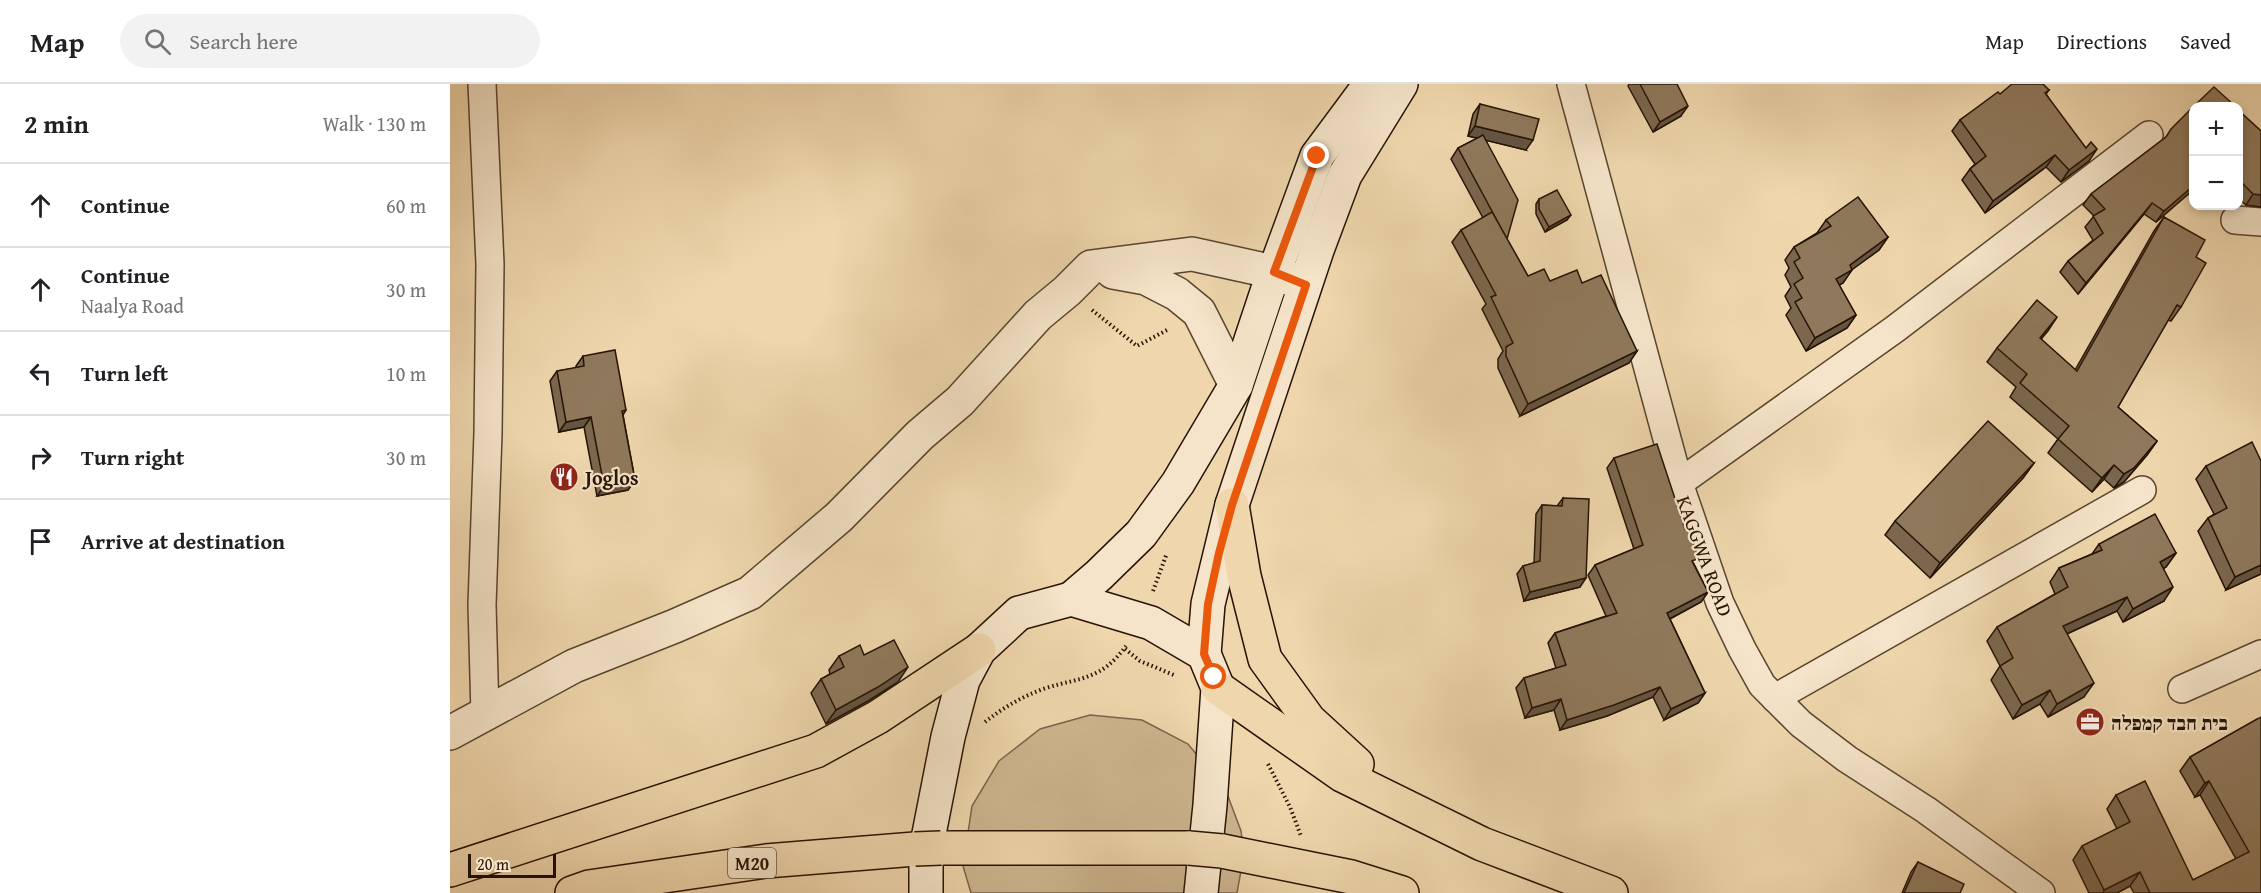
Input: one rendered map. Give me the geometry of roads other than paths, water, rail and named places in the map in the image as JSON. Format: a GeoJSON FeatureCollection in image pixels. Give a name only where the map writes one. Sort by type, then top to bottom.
{"type":"FeatureCollection","features":[{"type":"Feature","properties":{"kind":"highway"},"geometry":{"type":"LineString","coordinates":[[1232,505],[1244,576],[1266,659],[1309,720],[1400,803]]}},
{"type":"Feature","properties":{"kind":"highway"},"geometry":{"type":"LineString","coordinates":[[450,870],[816,751],[878,717],[980,650]]}},
{"type":"Feature","properties":{"kind":"highway"},"geometry":{"type":"LineString","coordinates":[[1212,673],[1342,775],[1482,844],[1611,893]]}},
{"type":"Feature","properties":{"kind":"highway","name":"M20"},"geometry":{"type":"LineString","coordinates":[[581,890],[766,861],[928,848],[1189,848],[1222,850],[1351,877],[1402,893]]}},
{"type":"Feature","properties":{"kind":"main road"},"geometry":{"type":"LineString","coordinates":[[926,893],[926,849],[944,757],[963,680],[980,650],[1019,614],[1071,599],[1100,575],[1141,534],[1178,483],[1236,385],[1274,272],[1317,156],[1363,94],[1374,84]]}},
{"type":"Feature","properties":{"kind":"main road"},"geometry":{"type":"LineString","coordinates":[[1201,893],[1210,805],[1212,673],[1208,604],[1219,553],[1261,417],[1317,250],[1345,175],[1401,84]]}},
{"type":"Feature","properties":{"kind":"main road"},"geometry":{"type":"LineString","coordinates":[[450,733],[574,666],[750,593],[839,517],[920,435],[960,401],[1038,315],[1091,267],[1192,254],[1274,272],[1306,285]]}},
{"type":"Feature","properties":{"kind":"main road"},"geometry":{"type":"LineString","coordinates":[[1091,267],[1146,278],[1178,294],[1198,312],[1236,385]]}},
{"type":"Feature","properties":{"kind":"main road"},"geometry":{"type":"LineString","coordinates":[[1071,599],[1151,623],[1212,673]]}},
{"type":"Feature","properties":{"kind":"street"},"geometry":{"type":"LineString","coordinates":[[482,84],[490,264],[488,433],[482,605],[485,714]]}},
{"type":"Feature","properties":{"kind":"street","name":"KAGGWA ROAD"},"geometry":{"type":"LineString","coordinates":[[1572,84],[1679,483],[1720,603],[1762,685],[1801,724],[1847,759],[1926,810],[2041,893]]}},
{"type":"Feature","properties":{"kind":"street"},"geometry":{"type":"LineString","coordinates":[[1679,483],[1894,329],[2149,135]]}},
{"type":"Feature","properties":{"kind":"street"},"geometry":{"type":"LineString","coordinates":[[1775,698],[2142,490]]}},
{"type":"Feature","properties":{"kind":"street"},"geometry":{"type":"LineString","coordinates":[[2182,688],[2261,654]]}},
{"type":"Feature","properties":{"kind":"place","name":"Joglos"},"geometry":{"type":"Point","coordinates":[564,477]}},
{"type":"Feature","properties":{"kind":"place","name":"בית חבד קמפלה"},"geometry":{"type":"Point","coordinates":[2090,722]}}]}
